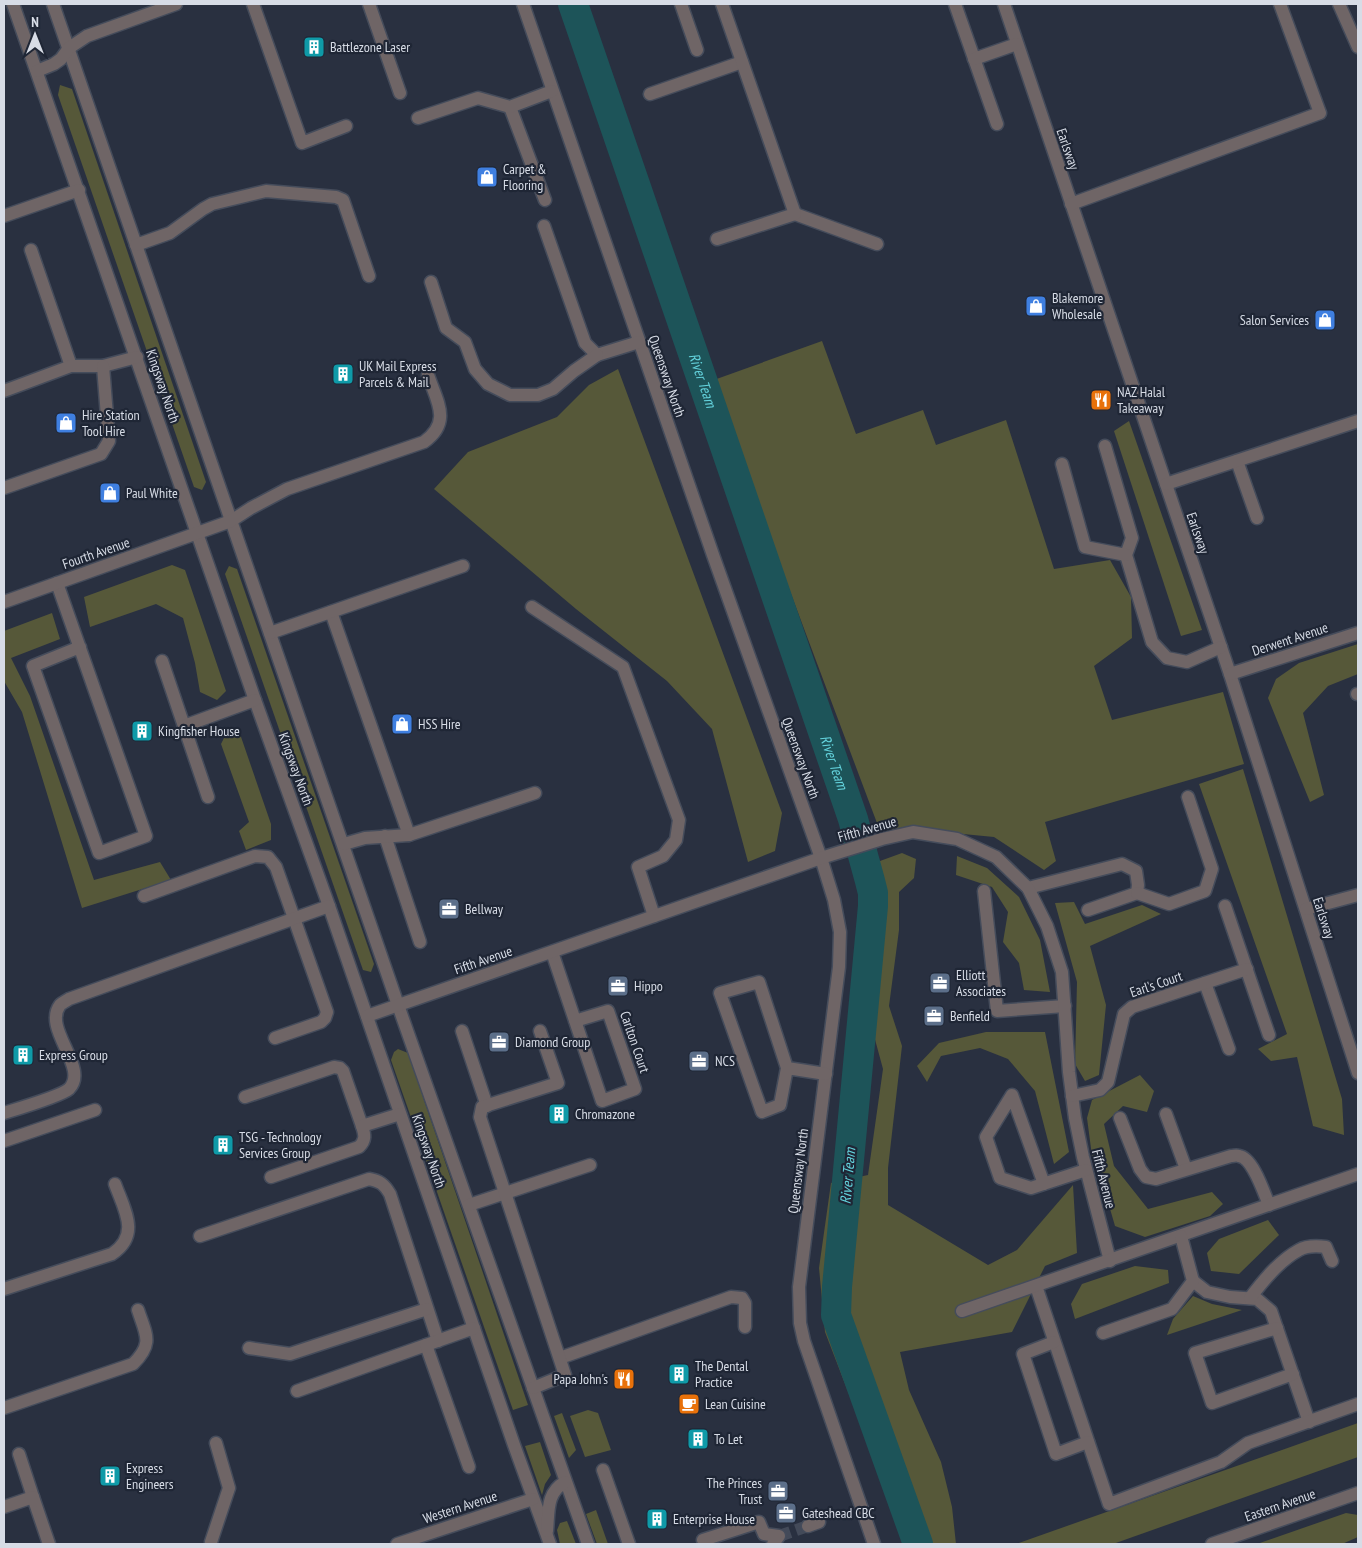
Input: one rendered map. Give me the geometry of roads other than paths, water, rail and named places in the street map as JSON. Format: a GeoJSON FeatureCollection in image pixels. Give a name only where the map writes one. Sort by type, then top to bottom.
{"type":"FeatureCollection","features":[{"type":"Feature","properties":{"kind":"street","name":"Kingsway North"},"geometry":{"type":"LineString","coordinates":[[13,4],[255,700],[330,906],[366,1016],[548,1540]]}},
{"type":"Feature","properties":{"kind":"street","name":"Kingsway North"},"geometry":{"type":"LineString","coordinates":[[53,4],[398,1005],[588,1544]]}},
{"type":"Feature","properties":{"kind":"street"},"geometry":{"type":"LineString","coordinates":[[37,71],[54,64],[61,59],[69,48],[87,36],[176,4]]}},
{"type":"Feature","properties":{"kind":"street"},"geometry":{"type":"LineString","coordinates":[[253,4],[302,143],[346,126]]}},
{"type":"Feature","properties":{"kind":"street"},"geometry":{"type":"LineString","coordinates":[[370,4],[400,93]]}},
{"type":"Feature","properties":{"kind":"street","name":"Queensway North"},"geometry":{"type":"LineString","coordinates":[[522,4],[713,555],[821,858],[834,900],[840,932],[839,967],[799,1287],[800,1323],[809,1357],[874,1544]]}},
{"type":"Feature","properties":{"kind":"street"},"geometry":{"type":"LineString","coordinates":[[682,4],[698,50]]}},
{"type":"Feature","properties":{"kind":"street"},"geometry":{"type":"LineString","coordinates":[[722,4],[795,214]]}},
{"type":"Feature","properties":{"kind":"street"},"geometry":{"type":"LineString","coordinates":[[955,4],[997,124]]}},
{"type":"Feature","properties":{"kind":"street","name":"Earlsway"},"geometry":{"type":"LineString","coordinates":[[1004,4],[1230,674],[1358,1074]]}},
{"type":"Feature","properties":{"kind":"street"},"geometry":{"type":"LineString","coordinates":[[1071,204],[1320,113],[1280,4]]}},
{"type":"Feature","properties":{"kind":"street"},"geometry":{"type":"LineString","coordinates":[[1339,4],[1358,47]]}},
{"type":"Feature","properties":{"kind":"street"},"geometry":{"type":"LineString","coordinates":[[974,59],[1017,44]]}},
{"type":"Feature","properties":{"kind":"street"},"geometry":{"type":"LineString","coordinates":[[650,94],[742,62]]}},
{"type":"Feature","properties":{"kind":"street"},"geometry":{"type":"LineString","coordinates":[[418,118],[478,98],[510,107],[552,91]]}},
{"type":"Feature","properties":{"kind":"street"},"geometry":{"type":"LineString","coordinates":[[510,107],[546,200]]}},
{"type":"Feature","properties":{"kind":"street"},"geometry":{"type":"LineString","coordinates":[[4,216],[79,190]]}},
{"type":"Feature","properties":{"kind":"street"},"geometry":{"type":"LineString","coordinates":[[136,245],[170,233],[212,204],[254,192],[266,191],[336,197],[343,200],[369,276]]}},
{"type":"Feature","properties":{"kind":"street"},"geometry":{"type":"LineString","coordinates":[[717,239],[795,214],[877,244]]}},
{"type":"Feature","properties":{"kind":"street"},"geometry":{"type":"LineString","coordinates":[[544,226],[585,343],[597,356]]}},
{"type":"Feature","properties":{"kind":"street"},"geometry":{"type":"LineString","coordinates":[[31,250],[71,366]]}},
{"type":"Feature","properties":{"kind":"street"},"geometry":{"type":"LineString","coordinates":[[431,282],[446,328],[465,342],[475,370],[488,384],[510,395],[538,395],[553,389],[574,371],[597,356],[639,342]]}},
{"type":"Feature","properties":{"kind":"street"},"geometry":{"type":"LineString","coordinates":[[4,391],[71,366],[103,366],[137,357]]}},
{"type":"Feature","properties":{"kind":"street"},"geometry":{"type":"LineString","coordinates":[[4,488],[102,454],[108,442],[103,366]]}},
{"type":"Feature","properties":{"kind":"street","name":"Fourth Avenue"},"geometry":{"type":"LineString","coordinates":[[4,602],[231,522],[251,508],[287,489],[424,442],[434,435],[440,424],[440,411],[428,375]]}},
{"type":"Feature","properties":{"kind":"street"},"geometry":{"type":"LineString","coordinates":[[1166,484],[1358,421]]}},
{"type":"Feature","properties":{"kind":"street"},"geometry":{"type":"LineString","coordinates":[[1105,446],[1132,538],[1126,555],[1152,642],[1168,658],[1187,662],[1221,647]]}},
{"type":"Feature","properties":{"kind":"street"},"geometry":{"type":"LineString","coordinates":[[1237,461],[1257,518]]}},
{"type":"Feature","properties":{"kind":"street"},"geometry":{"type":"LineString","coordinates":[[1062,464],[1085,547],[1126,555]]}},
{"type":"Feature","properties":{"kind":"street"},"geometry":{"type":"LineString","coordinates":[[270,633],[463,566]]}},
{"type":"Feature","properties":{"kind":"street"},"geometry":{"type":"LineString","coordinates":[[57,583],[80,647],[146,836],[99,852],[34,666],[80,647]]}},
{"type":"Feature","properties":{"kind":"street"},"geometry":{"type":"LineString","coordinates":[[532,607],[623,667],[678,820],[676,840],[663,856],[638,867],[654,916]]}},
{"type":"Feature","properties":{"kind":"street"},"geometry":{"type":"LineString","coordinates":[[331,612],[409,835]]}},
{"type":"Feature","properties":{"kind":"street","name":"Derwent Avenue"},"geometry":{"type":"LineString","coordinates":[[1230,674],[1358,633]]}},
{"type":"Feature","properties":{"kind":"street"},"geometry":{"type":"LineString","coordinates":[[162,661],[208,797]]}},
{"type":"Feature","properties":{"kind":"street"},"geometry":{"type":"LineString","coordinates":[[184,726],[255,700]]}},
{"type":"Feature","properties":{"kind":"street"},"geometry":{"type":"LineString","coordinates":[[344,844],[365,838],[409,835],[535,792]]}},
{"type":"Feature","properties":{"kind":"street"},"geometry":{"type":"LineString","coordinates":[[1088,910],[1137,893],[1169,904],[1205,891],[1212,869],[1188,798]]}},
{"type":"Feature","properties":{"kind":"street","name":"Fifth Avenue"},"geometry":{"type":"LineString","coordinates":[[366,1016],[882,838],[913,832],[957,839],[996,857],[1028,888],[1048,926],[1062,972],[1075,1118],[1086,1170],[1110,1261]]}},
{"type":"Feature","properties":{"kind":"street"},"geometry":{"type":"LineString","coordinates":[[385,836],[420,942]]}},
{"type":"Feature","properties":{"kind":"street"},"geometry":{"type":"LineString","coordinates":[[144,896],[255,856],[262,855],[268,857],[276,867],[327,1012],[321,1022],[275,1038]]}},
{"type":"Feature","properties":{"kind":"street"},"geometry":{"type":"LineString","coordinates":[[1028,888],[1122,864],[1136,871],[1137,893]]}},
{"type":"Feature","properties":{"kind":"street"},"geometry":{"type":"LineString","coordinates":[[984,891],[997,1011],[1065,1006]]}},
{"type":"Feature","properties":{"kind":"street"},"geometry":{"type":"LineString","coordinates":[[1306,910],[1358,895]]}},
{"type":"Feature","properties":{"kind":"street"},"geometry":{"type":"LineString","coordinates":[[4,1113],[58,1094],[68,1089],[74,1081],[74,1068],[57,1027],[56,1014],[60,1005],[69,999],[330,906]]}},
{"type":"Feature","properties":{"kind":"street"},"geometry":{"type":"LineString","coordinates":[[1225,906],[1269,1035]]}},
{"type":"Feature","properties":{"kind":"street","name":"Carlton Court"},"geometry":{"type":"LineString","coordinates":[[552,952],[575,1021],[602,1101],[635,1089],[608,1010],[575,1021]]}},
{"type":"Feature","properties":{"kind":"street","name":"Earl's Court"},"geometry":{"type":"LineString","coordinates":[[1072,1096],[1100,1090],[1108,1082],[1124,1014],[1132,1007],[1247,969]]}},
{"type":"Feature","properties":{"kind":"street"},"geometry":{"type":"LineString","coordinates":[[759,982],[787,1068],[780,1105],[762,1112],[720,993],[759,982]]}},
{"type":"Feature","properties":{"kind":"street"},"geometry":{"type":"LineString","coordinates":[[1205,983],[1229,1049]]}},
{"type":"Feature","properties":{"kind":"street"},"geometry":{"type":"LineString","coordinates":[[462,1031],[487,1106]]}},
{"type":"Feature","properties":{"kind":"street"},"geometry":{"type":"LineString","coordinates":[[532,1388],[566,1375],[480,1117],[482,1108],[558,1082],[540,1031]]}},
{"type":"Feature","properties":{"kind":"street"},"geometry":{"type":"LineString","coordinates":[[245,1097],[334,1067],[340,1068],[344,1071],[362,1126],[365,1136],[364,1142],[359,1148],[271,1177]]}},
{"type":"Feature","properties":{"kind":"street"},"geometry":{"type":"LineString","coordinates":[[787,1068],[826,1074]]}},
{"type":"Feature","properties":{"kind":"street"},"geometry":{"type":"LineString","coordinates":[[1044,1184],[1012,1095],[986,1137],[1000,1178],[1031,1188],[1044,1184],[1086,1170]]}},
{"type":"Feature","properties":{"kind":"street"},"geometry":{"type":"LineString","coordinates":[[4,1141],[96,1110]]}},
{"type":"Feature","properties":{"kind":"street"},"geometry":{"type":"LineString","coordinates":[[362,1126],[400,1114]]}},
{"type":"Feature","properties":{"kind":"street"},"geometry":{"type":"LineString","coordinates":[[1166,1114],[1186,1169]]}},
{"type":"Feature","properties":{"kind":"street"},"geometry":{"type":"LineString","coordinates":[[1120,1118],[1140,1169],[1146,1177],[1156,1179],[1231,1156],[1240,1156],[1246,1159],[1253,1168],[1270,1205]]}},
{"type":"Feature","properties":{"kind":"street"},"geometry":{"type":"LineString","coordinates":[[469,1205],[590,1165]]}},
{"type":"Feature","properties":{"kind":"street"},"geometry":{"type":"LineString","coordinates":[[962,1311],[1358,1174]]}},
{"type":"Feature","properties":{"kind":"street"},"geometry":{"type":"LineString","coordinates":[[200,1236],[369,1180],[378,1180],[384,1185],[390,1194],[427,1309],[432,1343],[469,1467]]}},
{"type":"Feature","properties":{"kind":"street"},"geometry":{"type":"LineString","coordinates":[[4,1289],[112,1254],[122,1248],[129,1228],[128,1217],[114,1184]]}},
{"type":"Feature","properties":{"kind":"street"},"geometry":{"type":"LineString","coordinates":[[1181,1236],[1194,1281],[1207,1292],[1230,1297],[1257,1299],[1271,1311],[1309,1422]]}},
{"type":"Feature","properties":{"kind":"street"},"geometry":{"type":"LineString","coordinates":[[1250,1298],[1263,1280],[1300,1249],[1317,1246],[1326,1247],[1332,1261]]}},
{"type":"Feature","properties":{"kind":"street"},"geometry":{"type":"LineString","coordinates":[[1102,1333],[1172,1309],[1194,1281]]}},
{"type":"Feature","properties":{"kind":"street"},"geometry":{"type":"LineString","coordinates":[[1036,1286],[1108,1504],[1221,1462],[1248,1443],[1358,1404]]}},
{"type":"Feature","properties":{"kind":"street"},"geometry":{"type":"LineString","coordinates":[[560,1358],[731,1297],[742,1298],[745,1303],[745,1327]]}},
{"type":"Feature","properties":{"kind":"street"},"geometry":{"type":"LineString","coordinates":[[249,1348],[290,1354],[427,1309]]}},
{"type":"Feature","properties":{"kind":"street"},"geometry":{"type":"LineString","coordinates":[[4,1408],[133,1364],[143,1354],[148,1341],[138,1310]]}},
{"type":"Feature","properties":{"kind":"street"},"geometry":{"type":"LineString","coordinates":[[297,1392],[474,1328]]}},
{"type":"Feature","properties":{"kind":"street"},"geometry":{"type":"LineString","coordinates":[[1277,1328],[1195,1353],[1212,1403],[1293,1374]]}},
{"type":"Feature","properties":{"kind":"street"},"geometry":{"type":"LineString","coordinates":[[1054,1342],[1023,1354],[1056,1454],[1088,1442]]}},
{"type":"Feature","properties":{"kind":"street"},"geometry":{"type":"LineString","coordinates":[[208,1543],[229,1488],[216,1444]]}},
{"type":"Feature","properties":{"kind":"street"},"geometry":{"type":"LineString","coordinates":[[19,1454],[49,1544]]}},
{"type":"Feature","properties":{"kind":"street"},"geometry":{"type":"LineString","coordinates":[[604,1470],[629,1544]]}},
{"type":"Feature","properties":{"kind":"street"},"geometry":{"type":"LineString","coordinates":[[548,1540],[550,1500],[558,1486],[566,1482]]}},
{"type":"Feature","properties":{"kind":"street","name":"Eastern Avenue"},"geometry":{"type":"LineString","coordinates":[[1212,1544],[1358,1494]]}},
{"type":"Feature","properties":{"kind":"street"},"geometry":{"type":"LineString","coordinates":[[4,1508],[33,1497]]}},
{"type":"Feature","properties":{"kind":"street","name":"Western Avenue"},"geometry":{"type":"LineString","coordinates":[[397,1544],[533,1498]]}},
{"type":"Feature","properties":{"kind":"street"},"geometry":{"type":"LineString","coordinates":[[704,1540],[759,1522],[764,1534],[779,1536],[773,1544]]}},
{"type":"Feature","properties":{"kind":"waterway","name":"River Team"},"geometry":{"type":"LineString","coordinates":[[573,4],[853,819],[873,893],[836,1315],[918,1544]]}},
{"type":"Feature","properties":{"kind":"tunnel"},"geometry":{"type":"LineString","coordinates":[[779,1536],[808,1526]]}},
{"type":"Feature","properties":{"kind":"place","name":"Battlezone Laser"},"geometry":{"type":"Point","coordinates":[314,47]}},
{"type":"Feature","properties":{"kind":"place","name":"Carpet & Flooring"},"geometry":{"type":"Point","coordinates":[487,177]}},
{"type":"Feature","properties":{"kind":"place","name":"Blakemore Wholesale"},"geometry":{"type":"Point","coordinates":[1036,306]}},
{"type":"Feature","properties":{"kind":"place","name":"Salon Services"},"geometry":{"type":"Point","coordinates":[1325,320]}},
{"type":"Feature","properties":{"kind":"place","name":"UK Mail Express Parcels & Mail"},"geometry":{"type":"Point","coordinates":[343,374]}},
{"type":"Feature","properties":{"kind":"place","name":"NAZ Halal Takeaway"},"geometry":{"type":"Point","coordinates":[1101,400]}},
{"type":"Feature","properties":{"kind":"place","name":"Hire Station Tool Hire"},"geometry":{"type":"Point","coordinates":[66,423]}},
{"type":"Feature","properties":{"kind":"place","name":"Paul White"},"geometry":{"type":"Point","coordinates":[110,493]}},
{"type":"Feature","properties":{"kind":"place","name":"HSS Hire"},"geometry":{"type":"Point","coordinates":[402,724]}},
{"type":"Feature","properties":{"kind":"place","name":"Kingfisher House"},"geometry":{"type":"Point","coordinates":[142,731]}},
{"type":"Feature","properties":{"kind":"place","name":"Bellway"},"geometry":{"type":"Point","coordinates":[449,909]}},
{"type":"Feature","properties":{"kind":"place","name":"Elliott Associates"},"geometry":{"type":"Point","coordinates":[940,983]}},
{"type":"Feature","properties":{"kind":"place","name":"Hippo"},"geometry":{"type":"Point","coordinates":[618,986]}},
{"type":"Feature","properties":{"kind":"place","name":"Benfield"},"geometry":{"type":"Point","coordinates":[934,1016]}},
{"type":"Feature","properties":{"kind":"place","name":"Diamond Group"},"geometry":{"type":"Point","coordinates":[499,1042]}},
{"type":"Feature","properties":{"kind":"place","name":"Express Group"},"geometry":{"type":"Point","coordinates":[23,1055]}},
{"type":"Feature","properties":{"kind":"place","name":"NCS"},"geometry":{"type":"Point","coordinates":[699,1061]}},
{"type":"Feature","properties":{"kind":"place","name":"Chromazone"},"geometry":{"type":"Point","coordinates":[559,1114]}},
{"type":"Feature","properties":{"kind":"place","name":"TSG - Technology Services Group"},"geometry":{"type":"Point","coordinates":[223,1145]}},
{"type":"Feature","properties":{"kind":"place","name":"The Dental Practice"},"geometry":{"type":"Point","coordinates":[679,1374]}},
{"type":"Feature","properties":{"kind":"place","name":"Papa John's"},"geometry":{"type":"Point","coordinates":[624,1379]}},
{"type":"Feature","properties":{"kind":"place","name":"Lean Cuisine"},"geometry":{"type":"Point","coordinates":[689,1404]}},
{"type":"Feature","properties":{"kind":"place","name":"To Let"},"geometry":{"type":"Point","coordinates":[698,1439]}},
{"type":"Feature","properties":{"kind":"place","name":"Express Engineers"},"geometry":{"type":"Point","coordinates":[110,1476]}},
{"type":"Feature","properties":{"kind":"place","name":"The Princes Trust"},"geometry":{"type":"Point","coordinates":[778,1491]}},
{"type":"Feature","properties":{"kind":"place","name":"Gateshead CBC"},"geometry":{"type":"Point","coordinates":[786,1513]}},
{"type":"Feature","properties":{"kind":"place","name":"Enterprise House"},"geometry":{"type":"Point","coordinates":[657,1519]}}]}
